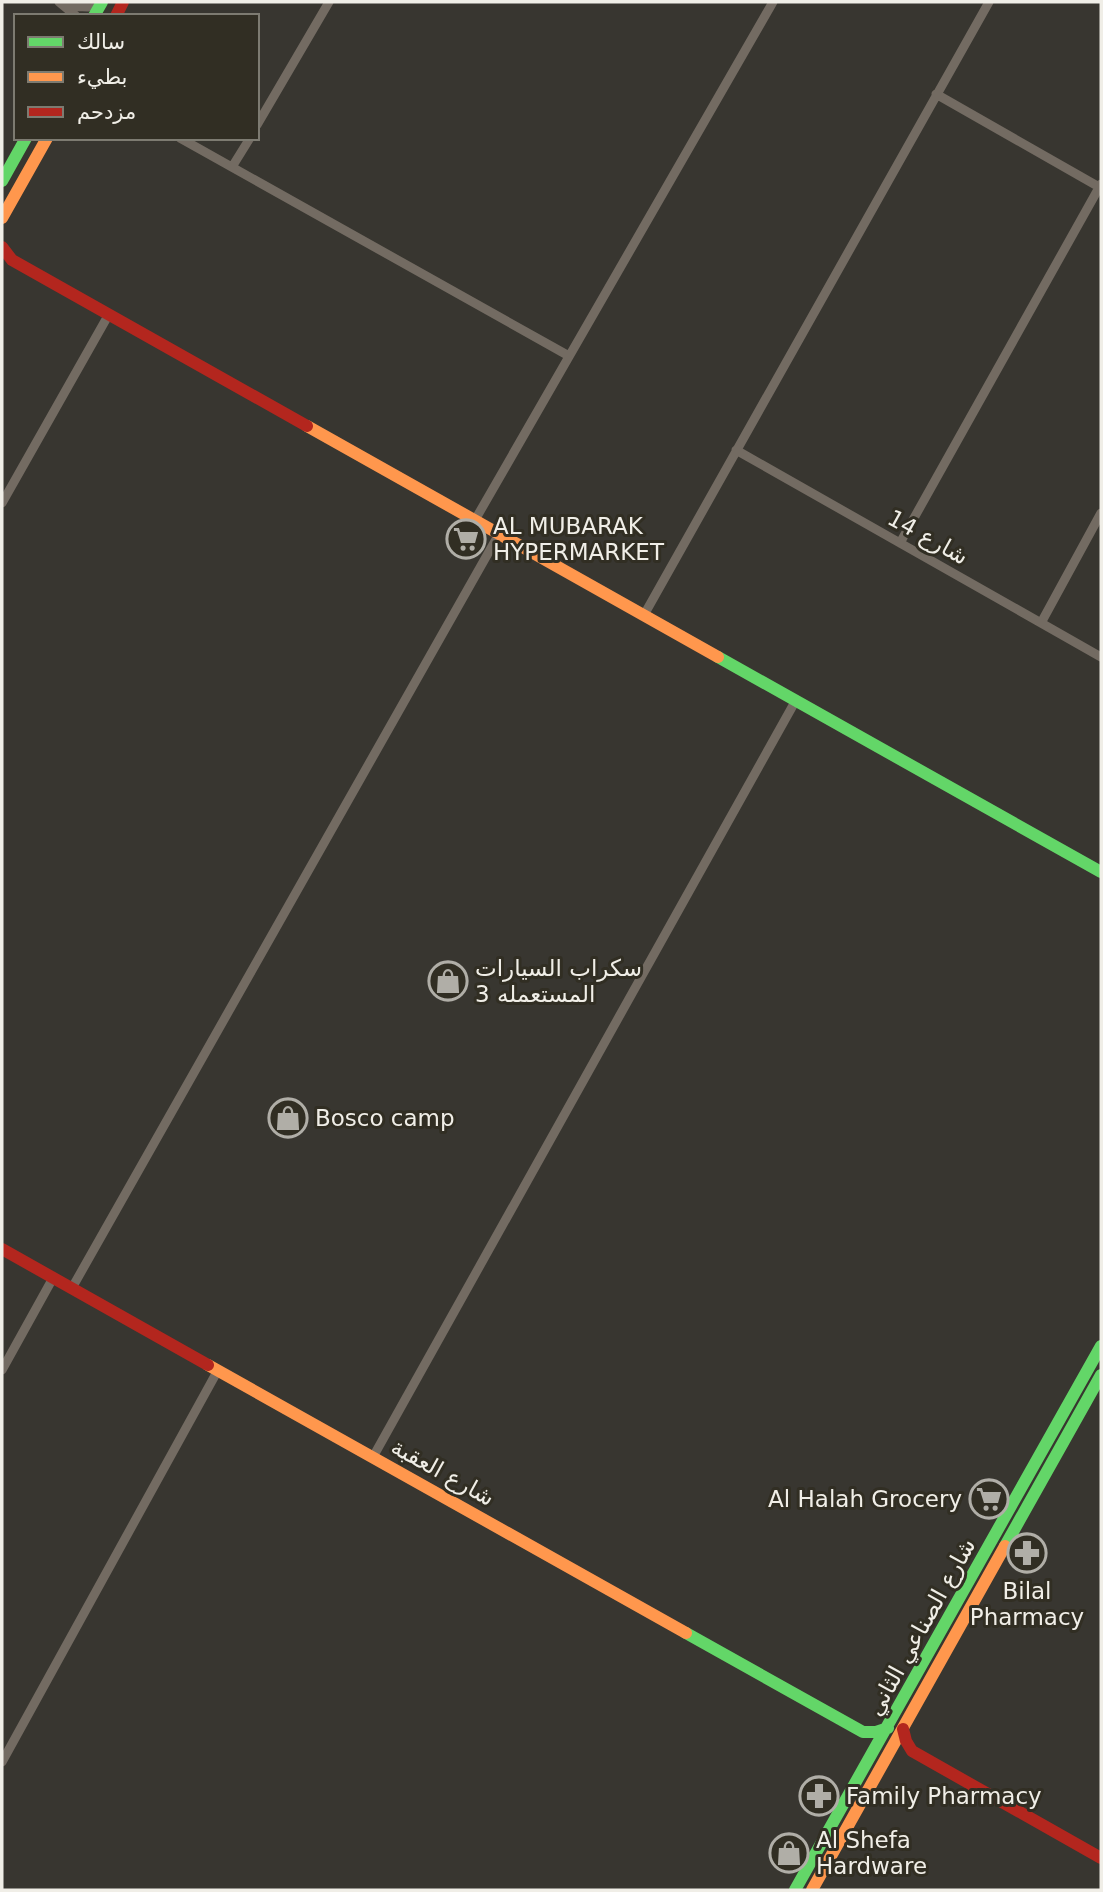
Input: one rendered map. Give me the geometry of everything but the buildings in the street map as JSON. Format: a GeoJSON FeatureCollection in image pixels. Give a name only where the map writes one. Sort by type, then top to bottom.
{"type":"FeatureCollection","features":[{"type":"Feature","properties":{"kind":"street"},"geometry":{"type":"LineString","coordinates":[[63,4],[88,7],[102,2]]}},
{"type":"Feature","properties":{"kind":"street"},"geometry":{"type":"LineString","coordinates":[[259,122],[329,2]]}},
{"type":"Feature","properties":{"kind":"street"},"geometry":{"type":"LineString","coordinates":[[475,520],[773,2]]}},
{"type":"Feature","properties":{"kind":"street"},"geometry":{"type":"LineString","coordinates":[[644,615],[989,2]]}},
{"type":"Feature","properties":{"kind":"street"},"geometry":{"type":"LineString","coordinates":[[900,543],[1101,186],[936,94]]}},
{"type":"Feature","properties":{"kind":"street"},"geometry":{"type":"LineString","coordinates":[[2,181],[25,140]]}},
{"type":"Feature","properties":{"kind":"street"},"geometry":{"type":"LineString","coordinates":[[2,218],[46,140]]}},
{"type":"Feature","properties":{"kind":"street"},"geometry":{"type":"LineString","coordinates":[[184,140],[569,356]]}},
{"type":"Feature","properties":{"kind":"street"},"geometry":{"type":"LineString","coordinates":[[232,167],[249,140]]}},
{"type":"Feature","properties":{"kind":"street"},"geometry":{"type":"LineString","coordinates":[[2,247],[7,259],[1101,872]]}},
{"type":"Feature","properties":{"kind":"street"},"geometry":{"type":"LineString","coordinates":[[2,503],[108,314]]}},
{"type":"Feature","properties":{"kind":"street","name":"شارع 14"},"geometry":{"type":"LineString","coordinates":[[736,450],[1101,657]]}},
{"type":"Feature","properties":{"kind":"street"},"geometry":{"type":"LineString","coordinates":[[1041,622],[1101,513]]}},
{"type":"Feature","properties":{"kind":"street"},"geometry":{"type":"LineString","coordinates":[[72,1288],[499,534]]}},
{"type":"Feature","properties":{"kind":"street"},"geometry":{"type":"LineString","coordinates":[[373,1457],[796,700]]}},
{"type":"Feature","properties":{"kind":"street","name":"شارع العقبة"},"geometry":{"type":"LineString","coordinates":[[2,1249],[863,1732]]}},
{"type":"Feature","properties":{"kind":"street"},"geometry":{"type":"LineString","coordinates":[[2,1370],[53,1278]]}},
{"type":"Feature","properties":{"kind":"street","name":"شارع الصناعي الثاني"},"geometry":{"type":"LineString","coordinates":[[796,1890],[1101,1346]]}},
{"type":"Feature","properties":{"kind":"street"},"geometry":{"type":"LineString","coordinates":[[2,1762],[218,1370]]}},
{"type":"Feature","properties":{"kind":"street","name":"شارع الصناعي الثاني"},"geometry":{"type":"LineString","coordinates":[[812,1890],[1101,1375]]}},
{"type":"Feature","properties":{"kind":"street"},"geometry":{"type":"LineString","coordinates":[[863,1732],[888,1728]]}},
{"type":"Feature","properties":{"kind":"street"},"geometry":{"type":"LineString","coordinates":[[903,1729],[912,1751],[1101,1858]]}},
{"type":"Feature","properties":{"kind":"street"},"geometry":{"type":"LineString","coordinates":[[863,1732],[870,1743],[872,1756]]}},
{"type":"Feature","properties":{"kind":"street"},"geometry":{"type":"LineString","coordinates":[[889,1754],[912,1751]]}},
{"type":"Feature","properties":{"kind":"traffic: fast"},"geometry":{"type":"LineString","coordinates":[[95,14],[102,2]]}},
{"type":"Feature","properties":{"kind":"traffic: fast"},"geometry":{"type":"LineString","coordinates":[[2,181],[25,140]]}},
{"type":"Feature","properties":{"kind":"traffic: fast"},"geometry":{"type":"LineString","coordinates":[[718,657],[1101,872]]}},
{"type":"Feature","properties":{"kind":"traffic: fast"},"geometry":{"type":"LineString","coordinates":[[795,1890],[1101,1346]]}},
{"type":"Feature","properties":{"kind":"traffic: fast"},"geometry":{"type":"LineString","coordinates":[[1005,1546],[1101,1375]]}},
{"type":"Feature","properties":{"kind":"traffic: fast"},"geometry":{"type":"LineString","coordinates":[[686,1633],[863,1732],[888,1728]]}},
{"type":"Feature","properties":{"kind":"traffic: slow"},"geometry":{"type":"LineString","coordinates":[[2,218],[46,140]]}},
{"type":"Feature","properties":{"kind":"traffic: slow"},"geometry":{"type":"LineString","coordinates":[[307,426],[718,657]]}},
{"type":"Feature","properties":{"kind":"traffic: slow"},"geometry":{"type":"LineString","coordinates":[[208,1365],[686,1633]]}},
{"type":"Feature","properties":{"kind":"traffic: slow"},"geometry":{"type":"LineString","coordinates":[[812,1890],[1005,1546]]}},
{"type":"Feature","properties":{"kind":"traffic: jam"},"geometry":{"type":"LineString","coordinates":[[117,14],[123,2]]}},
{"type":"Feature","properties":{"kind":"traffic: jam"},"geometry":{"type":"LineString","coordinates":[[2,247],[12,260],[307,426]]}},
{"type":"Feature","properties":{"kind":"traffic: jam"},"geometry":{"type":"LineString","coordinates":[[2,1249],[208,1365]]}},
{"type":"Feature","properties":{"kind":"traffic: jam"},"geometry":{"type":"LineString","coordinates":[[903,1729],[912,1751],[1101,1858]]}},
{"type":"Feature","properties":{"kind":"place","name":"AL MUBARAK HYPERMARKET"},"geometry":{"type":"Point","coordinates":[466,539]}},
{"type":"Feature","properties":{"kind":"place","name":"سكراب السيارات المستعمله 3"},"geometry":{"type":"Point","coordinates":[448,981]}},
{"type":"Feature","properties":{"kind":"place","name":"Bosco camp"},"geometry":{"type":"Point","coordinates":[288,1118]}},
{"type":"Feature","properties":{"kind":"place","name":"Al Halah Grocery"},"geometry":{"type":"Point","coordinates":[989,1499]}},
{"type":"Feature","properties":{"kind":"place","name":"Bilal Pharmacy"},"geometry":{"type":"Point","coordinates":[1027,1553]}},
{"type":"Feature","properties":{"kind":"place","name":"Family Pharmacy"},"geometry":{"type":"Point","coordinates":[819,1796]}},
{"type":"Feature","properties":{"kind":"place","name":"Al Shefa Hardware"},"geometry":{"type":"Point","coordinates":[789,1853]}}]}
